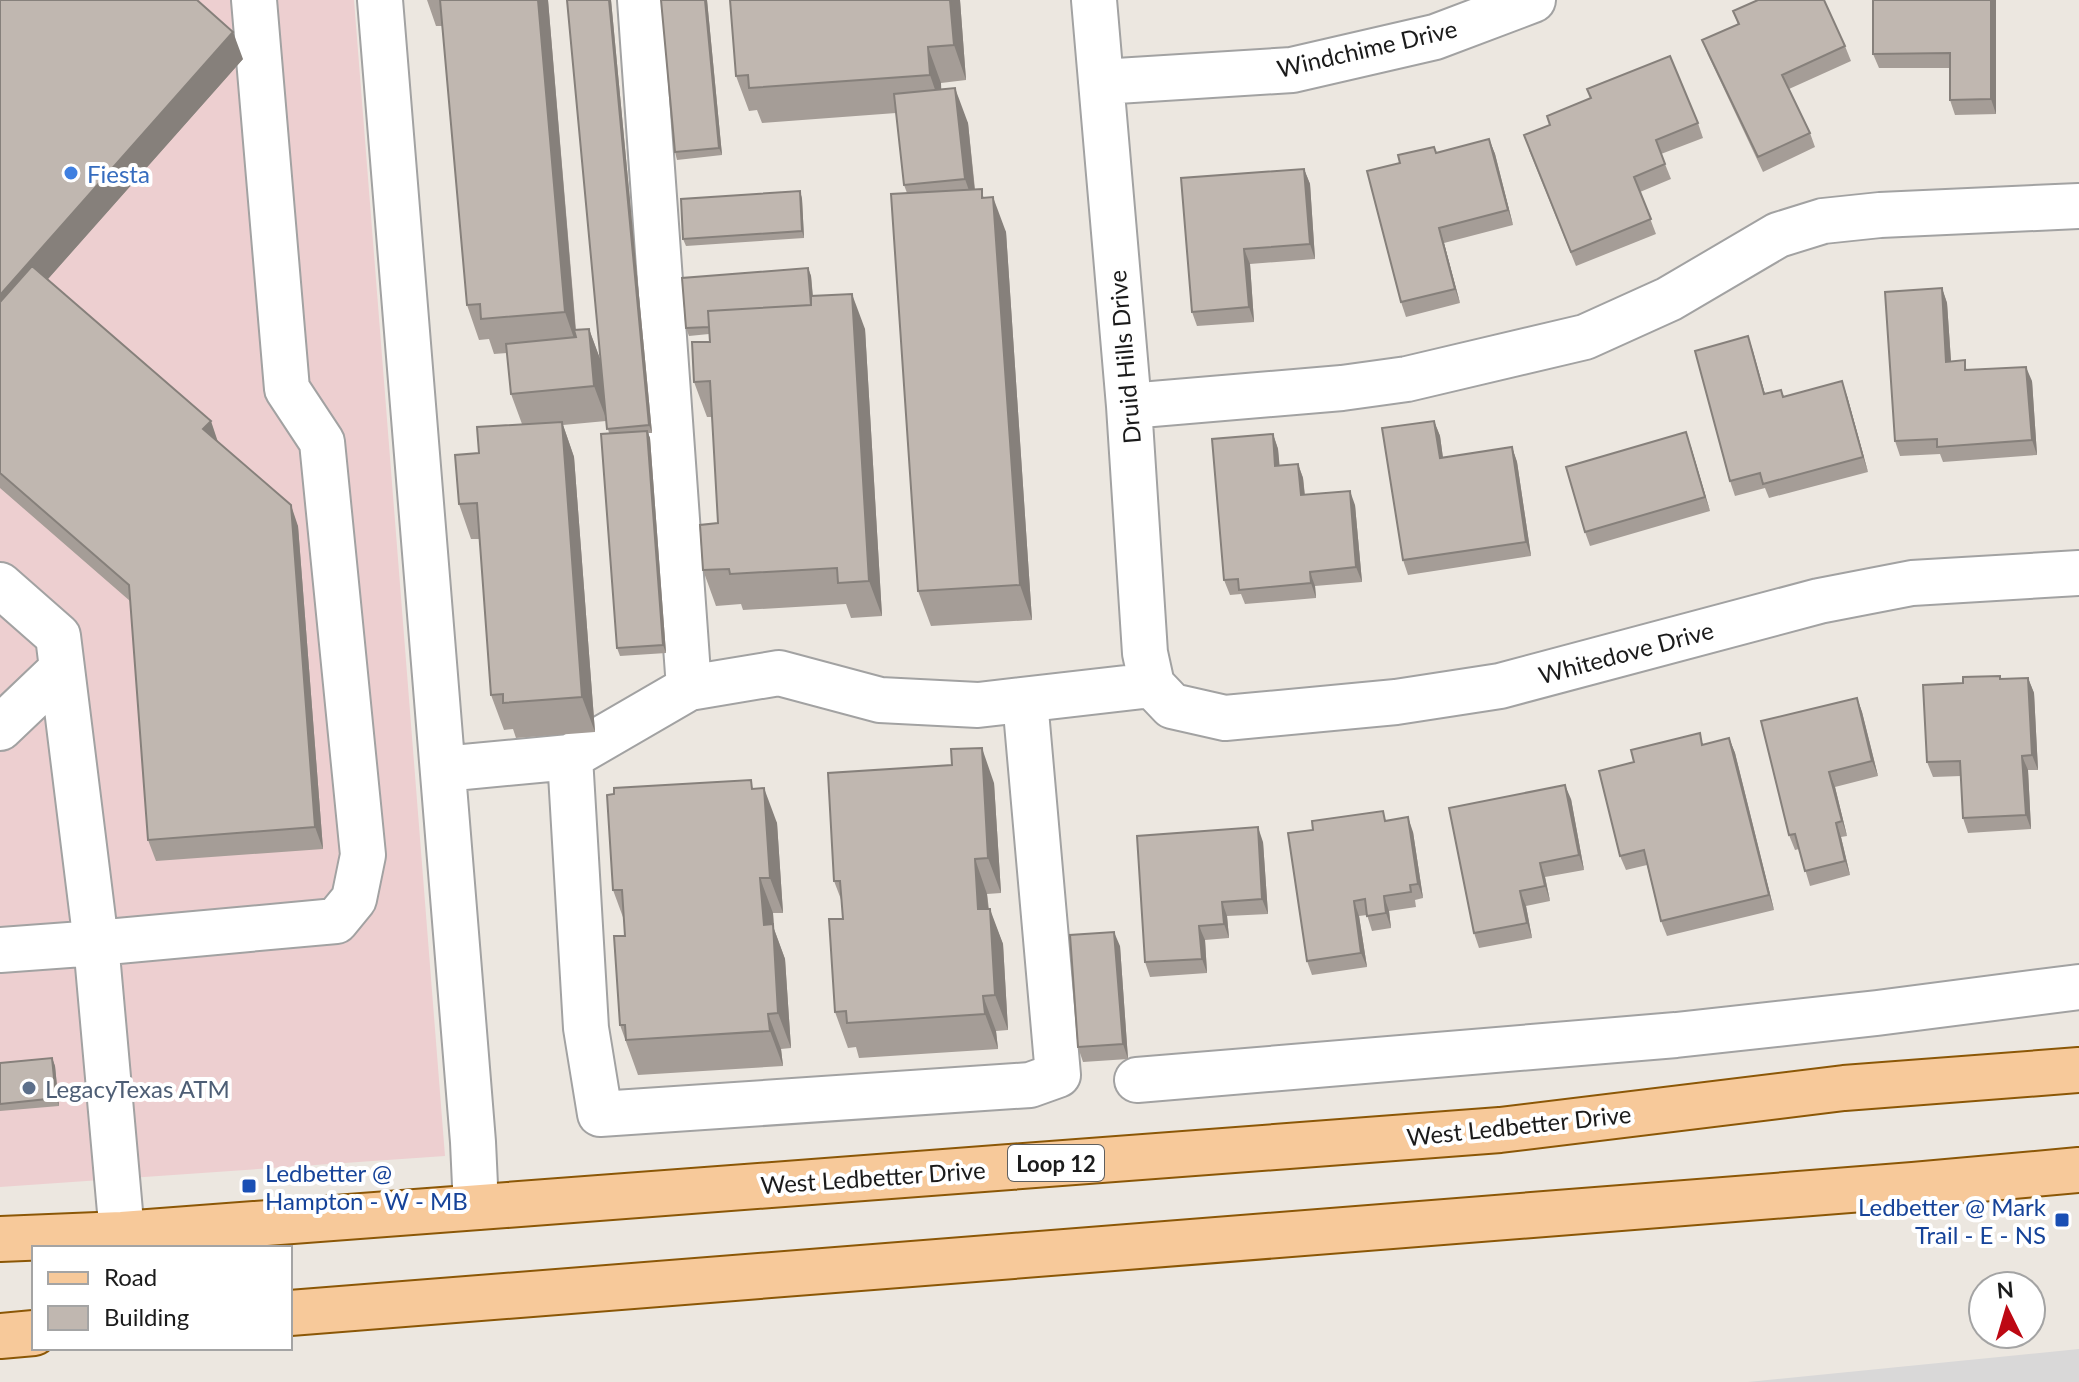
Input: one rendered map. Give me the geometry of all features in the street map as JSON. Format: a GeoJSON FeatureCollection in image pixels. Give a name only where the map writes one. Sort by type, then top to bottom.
{"type":"FeatureCollection","features":[{"type":"Feature","properties":{"kind":"main road","name":"West Ledbetter Drive"},"geometry":{"type":"LineString","coordinates":[[0,1239],[122,1234],[1500,1130],[1844,1088],[2079,1070]]}},
{"type":"Feature","properties":{"kind":"main road"},"geometry":{"type":"LineString","coordinates":[[292,1313],[2079,1170]]}},
{"type":"Feature","properties":{"kind":"main road"},"geometry":{"type":"LineString","coordinates":[[0,1336],[32,1333]]}},
{"type":"Feature","properties":{"kind":"street"},"geometry":{"type":"LineString","coordinates":[[0,950],[336,921],[354,899],[363,855],[322,442],[287,389],[254,0]]}},
{"type":"Feature","properties":{"kind":"street"},"geometry":{"type":"LineString","coordinates":[[380,0],[476,1207]]}},
{"type":"Feature","properties":{"kind":"street"},"geometry":{"type":"LineString","coordinates":[[443,769],[570,757],[689,688],[640,0]]}},
{"type":"Feature","properties":{"kind":"street","name":"Druid Hills Drive"},"geometry":{"type":"LineString","coordinates":[[1094,0],[1129,406],[1145,653],[1162,696]]}},
{"type":"Feature","properties":{"kind":"street","name":"Windchime Drive"},"geometry":{"type":"LineString","coordinates":[[1101,82],[1292,70],[1435,37],[1533,0]]}},
{"type":"Feature","properties":{"kind":"street"},"geometry":{"type":"LineString","coordinates":[[1129,406],[1342,388],[1407,379],[1585,337],[1669,299],[1778,235],[1823,221],[1880,215],[2079,206]]}},
{"type":"Feature","properties":{"kind":"street","name":"Whitedove Drive"},"geometry":{"type":"LineString","coordinates":[[689,688],[779,673],[880,700],[978,705],[1025,700],[1162,696],[1225,718],[1396,702],[1500,686],[1819,601],[1912,583],[2079,573]]}},
{"type":"Feature","properties":{"kind":"street"},"geometry":{"type":"LineString","coordinates":[[0,585],[58,636],[96,943],[122,1234]]}},
{"type":"Feature","properties":{"kind":"street"},"geometry":{"type":"LineString","coordinates":[[0,728],[62,669]]}},
{"type":"Feature","properties":{"kind":"street"},"geometry":{"type":"LineString","coordinates":[[570,757],[586,1028],[600,1114],[1030,1085],[1058,1075],[1025,700]]}},
{"type":"Feature","properties":{"kind":"street"},"geometry":{"type":"LineString","coordinates":[[1137,1080],[1676,1035],[2079,987]]}},
{"type":"Feature","properties":{"kind":"shaded area"},"geometry":{"type":"Polygon","coordinates":[[[0,0],[354,0],[445,1156],[0,1187],[0,0]]]}},
{"type":"Feature","properties":{"kind":"shaded area"},"geometry":{"type":"Polygon","coordinates":[[[2079,1349],[2079,1382],[1748,1382],[2079,1349]]]}},
{"type":"Feature","properties":{"kind":"building","name":"Fiesta"},"geometry":{"type":"Polygon","coordinates":[[[0,0],[197,0],[233,32],[0,295],[0,0]]]}},
{"type":"Feature","properties":{"kind":"building"},"geometry":{"type":"Polygon","coordinates":[[[440,0],[538,0],[565,312],[481,319],[480,304],[467,305],[440,0]]]}},
{"type":"Feature","properties":{"kind":"building"},"geometry":{"type":"Polygon","coordinates":[[[567,0],[609,0],[649,425],[607,429],[567,0]]]}},
{"type":"Feature","properties":{"kind":"building"},"geometry":{"type":"Polygon","coordinates":[[[661,0],[705,0],[719,148],[675,152],[661,0]]]}},
{"type":"Feature","properties":{"kind":"building"},"geometry":{"type":"Polygon","coordinates":[[[730,0],[950,0],[954,45],[928,47],[930,75],[749,88],[748,75],[736,76],[730,0]]]}},
{"type":"Feature","properties":{"kind":"building"},"geometry":{"type":"Polygon","coordinates":[[[1758,0],[1824,0],[1845,46],[1782,75],[1810,133],[1758,157],[1702,40],[1739,24],[1733,11],[1758,0]]]}},
{"type":"Feature","properties":{"kind":"building"},"geometry":{"type":"Polygon","coordinates":[[[1873,0],[1991,0],[1991,99],[1950,100],[1950,53],[1873,54],[1873,0]]]}},
{"type":"Feature","properties":{"kind":"building"},"geometry":{"type":"Polygon","coordinates":[[[1670,56],[1698,123],[1656,140],[1665,164],[1634,177],[1651,219],[1571,252],[1524,135],[1550,125],[1547,116],[1591,98],[1587,89],[1670,56]]]}},
{"type":"Feature","properties":{"kind":"building"},"geometry":{"type":"Polygon","coordinates":[[[955,88],[965,179],[904,185],[894,94],[955,88]]]}},
{"type":"Feature","properties":{"kind":"building"},"geometry":{"type":"Polygon","coordinates":[[[1489,139],[1508,210],[1439,228],[1455,289],[1401,302],[1367,171],[1400,163],[1398,155],[1434,147],[1436,153],[1489,139]]]}},
{"type":"Feature","properties":{"kind":"building"},"geometry":{"type":"Polygon","coordinates":[[[1304,169],[1310,244],[1244,249],[1249,307],[1192,312],[1181,178],[1304,169]]]}},
{"type":"Feature","properties":{"kind":"building"},"geometry":{"type":"Polygon","coordinates":[[[982,189],[982,198],[993,197],[1020,585],[918,591],[891,194],[982,189]]]}},
{"type":"Feature","properties":{"kind":"building"},"geometry":{"type":"Polygon","coordinates":[[[800,191],[802,231],[683,239],[681,199],[800,191]]]}},
{"type":"Feature","properties":{"kind":"building"},"geometry":{"type":"Polygon","coordinates":[[[32,266],[211,421],[203,429],[291,505],[315,827],[148,840],[129,585],[0,473],[0,302],[32,266]]]}},
{"type":"Feature","properties":{"kind":"building"},"geometry":{"type":"Polygon","coordinates":[[[808,268],[811,305],[708,311],[709,327],[686,328],[682,278],[808,268]]]}},
{"type":"Feature","properties":{"kind":"building"},"geometry":{"type":"Polygon","coordinates":[[[1942,288],[1946,362],[1965,360],[1965,370],[2026,367],[2032,440],[1937,447],[1937,439],[1895,441],[1885,292],[1942,288]]]}},
{"type":"Feature","properties":{"kind":"building"},"geometry":{"type":"Polygon","coordinates":[[[852,294],[869,581],[838,583],[837,568],[730,574],[729,569],[703,570],[700,525],[718,523],[710,381],[694,382],[692,342],[710,342],[708,311],[811,305],[811,296],[852,294]]]}},
{"type":"Feature","properties":{"kind":"building"},"geometry":{"type":"Polygon","coordinates":[[[589,329],[594,386],[511,394],[506,344],[576,337],[574,330],[589,329]]]}},
{"type":"Feature","properties":{"kind":"building"},"geometry":{"type":"Polygon","coordinates":[[[1748,336],[1764,394],[1781,390],[1783,397],[1842,381],[1863,457],[1763,484],[1760,473],[1730,481],[1695,351],[1748,336]]]}},
{"type":"Feature","properties":{"kind":"building"},"geometry":{"type":"Polygon","coordinates":[[[1434,421],[1440,458],[1512,447],[1526,542],[1403,560],[1382,428],[1434,421]]]}},
{"type":"Feature","properties":{"kind":"building"},"geometry":{"type":"Polygon","coordinates":[[[562,422],[582,697],[503,703],[503,694],[491,695],[477,503],[459,504],[455,455],[479,453],[477,427],[562,422]]]}},
{"type":"Feature","properties":{"kind":"building"},"geometry":{"type":"Polygon","coordinates":[[[647,431],[663,645],[617,648],[601,434],[647,431]]]}},
{"type":"Feature","properties":{"kind":"building"},"geometry":{"type":"Polygon","coordinates":[[[1686,432],[1705,497],[1585,532],[1566,467],[1686,432]]]}},
{"type":"Feature","properties":{"kind":"building"},"geometry":{"type":"Polygon","coordinates":[[[1273,434],[1275,466],[1298,464],[1301,495],[1350,491],[1356,567],[1310,572],[1311,583],[1239,590],[1238,579],[1224,580],[1212,439],[1273,434]]]}},
{"type":"Feature","properties":{"kind":"building"},"geometry":{"type":"Polygon","coordinates":[[[2000,676],[2000,679],[2028,678],[2032,755],[2022,756],[2026,815],[1963,818],[1960,761],[1927,762],[1923,685],[1963,683],[1963,677],[2000,676]]]}},
{"type":"Feature","properties":{"kind":"building"},"geometry":{"type":"Polygon","coordinates":[[[1857,698],[1872,761],[1829,772],[1842,821],[1836,823],[1845,861],[1805,871],[1795,834],[1789,835],[1761,721],[1857,698]]]}},
{"type":"Feature","properties":{"kind":"building"},"geometry":{"type":"Polygon","coordinates":[[[1700,733],[1702,745],[1729,738],[1769,895],[1661,921],[1644,850],[1620,856],[1599,771],[1634,762],[1631,750],[1700,733]]]}},
{"type":"Feature","properties":{"kind":"building"},"geometry":{"type":"Polygon","coordinates":[[[982,748],[988,858],[975,859],[978,909],[990,909],[995,995],[983,996],[985,1014],[847,1023],[846,1011],[835,1012],[829,919],[843,919],[840,881],[834,881],[828,773],[952,765],[951,749],[982,748]]]}},
{"type":"Feature","properties":{"kind":"building"},"geometry":{"type":"Polygon","coordinates":[[[751,780],[752,789],[764,788],[770,878],[760,878],[764,925],[773,924],[778,1013],[768,1014],[770,1031],[626,1040],[625,1025],[620,1025],[614,936],[625,936],[622,890],[613,890],[607,795],[614,794],[614,788],[751,780]]]}},
{"type":"Feature","properties":{"kind":"building"},"geometry":{"type":"Polygon","coordinates":[[[1565,785],[1579,855],[1540,863],[1545,886],[1520,891],[1527,923],[1474,933],[1449,808],[1565,785]]]}},
{"type":"Feature","properties":{"kind":"building"},"geometry":{"type":"Polygon","coordinates":[[[1383,811],[1385,821],[1408,817],[1418,884],[1410,885],[1411,892],[1384,896],[1386,913],[1367,916],[1365,899],[1354,901],[1361,953],[1307,961],[1288,833],[1313,830],[1312,821],[1383,811]]]}},
{"type":"Feature","properties":{"kind":"building"},"geometry":{"type":"Polygon","coordinates":[[[1258,827],[1262,899],[1222,902],[1224,924],[1199,926],[1202,959],[1145,962],[1137,836],[1258,827]]]}},
{"type":"Feature","properties":{"kind":"building"},"geometry":{"type":"Polygon","coordinates":[[[1114,932],[1123,1044],[1078,1047],[1070,935],[1114,932]]]}},
{"type":"Feature","properties":{"kind":"building","name":"LegacyTexas ATM"},"geometry":{"type":"Polygon","coordinates":[[[52,1058],[56,1098],[0,1104],[0,1063],[52,1058]]]}},
{"type":"Feature","properties":{"kind":"place","name":"Fiesta"},"geometry":{"type":"Point","coordinates":[71,173]}},
{"type":"Feature","properties":{"kind":"place","name":"LegacyTexas ATM"},"geometry":{"type":"Point","coordinates":[29,1088]}},
{"type":"Feature","properties":{"kind":"place","name":"Ledbetter @ Hampton - W - MB"},"geometry":{"type":"Point","coordinates":[249,1186]}},
{"type":"Feature","properties":{"kind":"place","name":"Ledbetter @ Mark Trail - E - NS"},"geometry":{"type":"Point","coordinates":[2062,1220]}}]}
